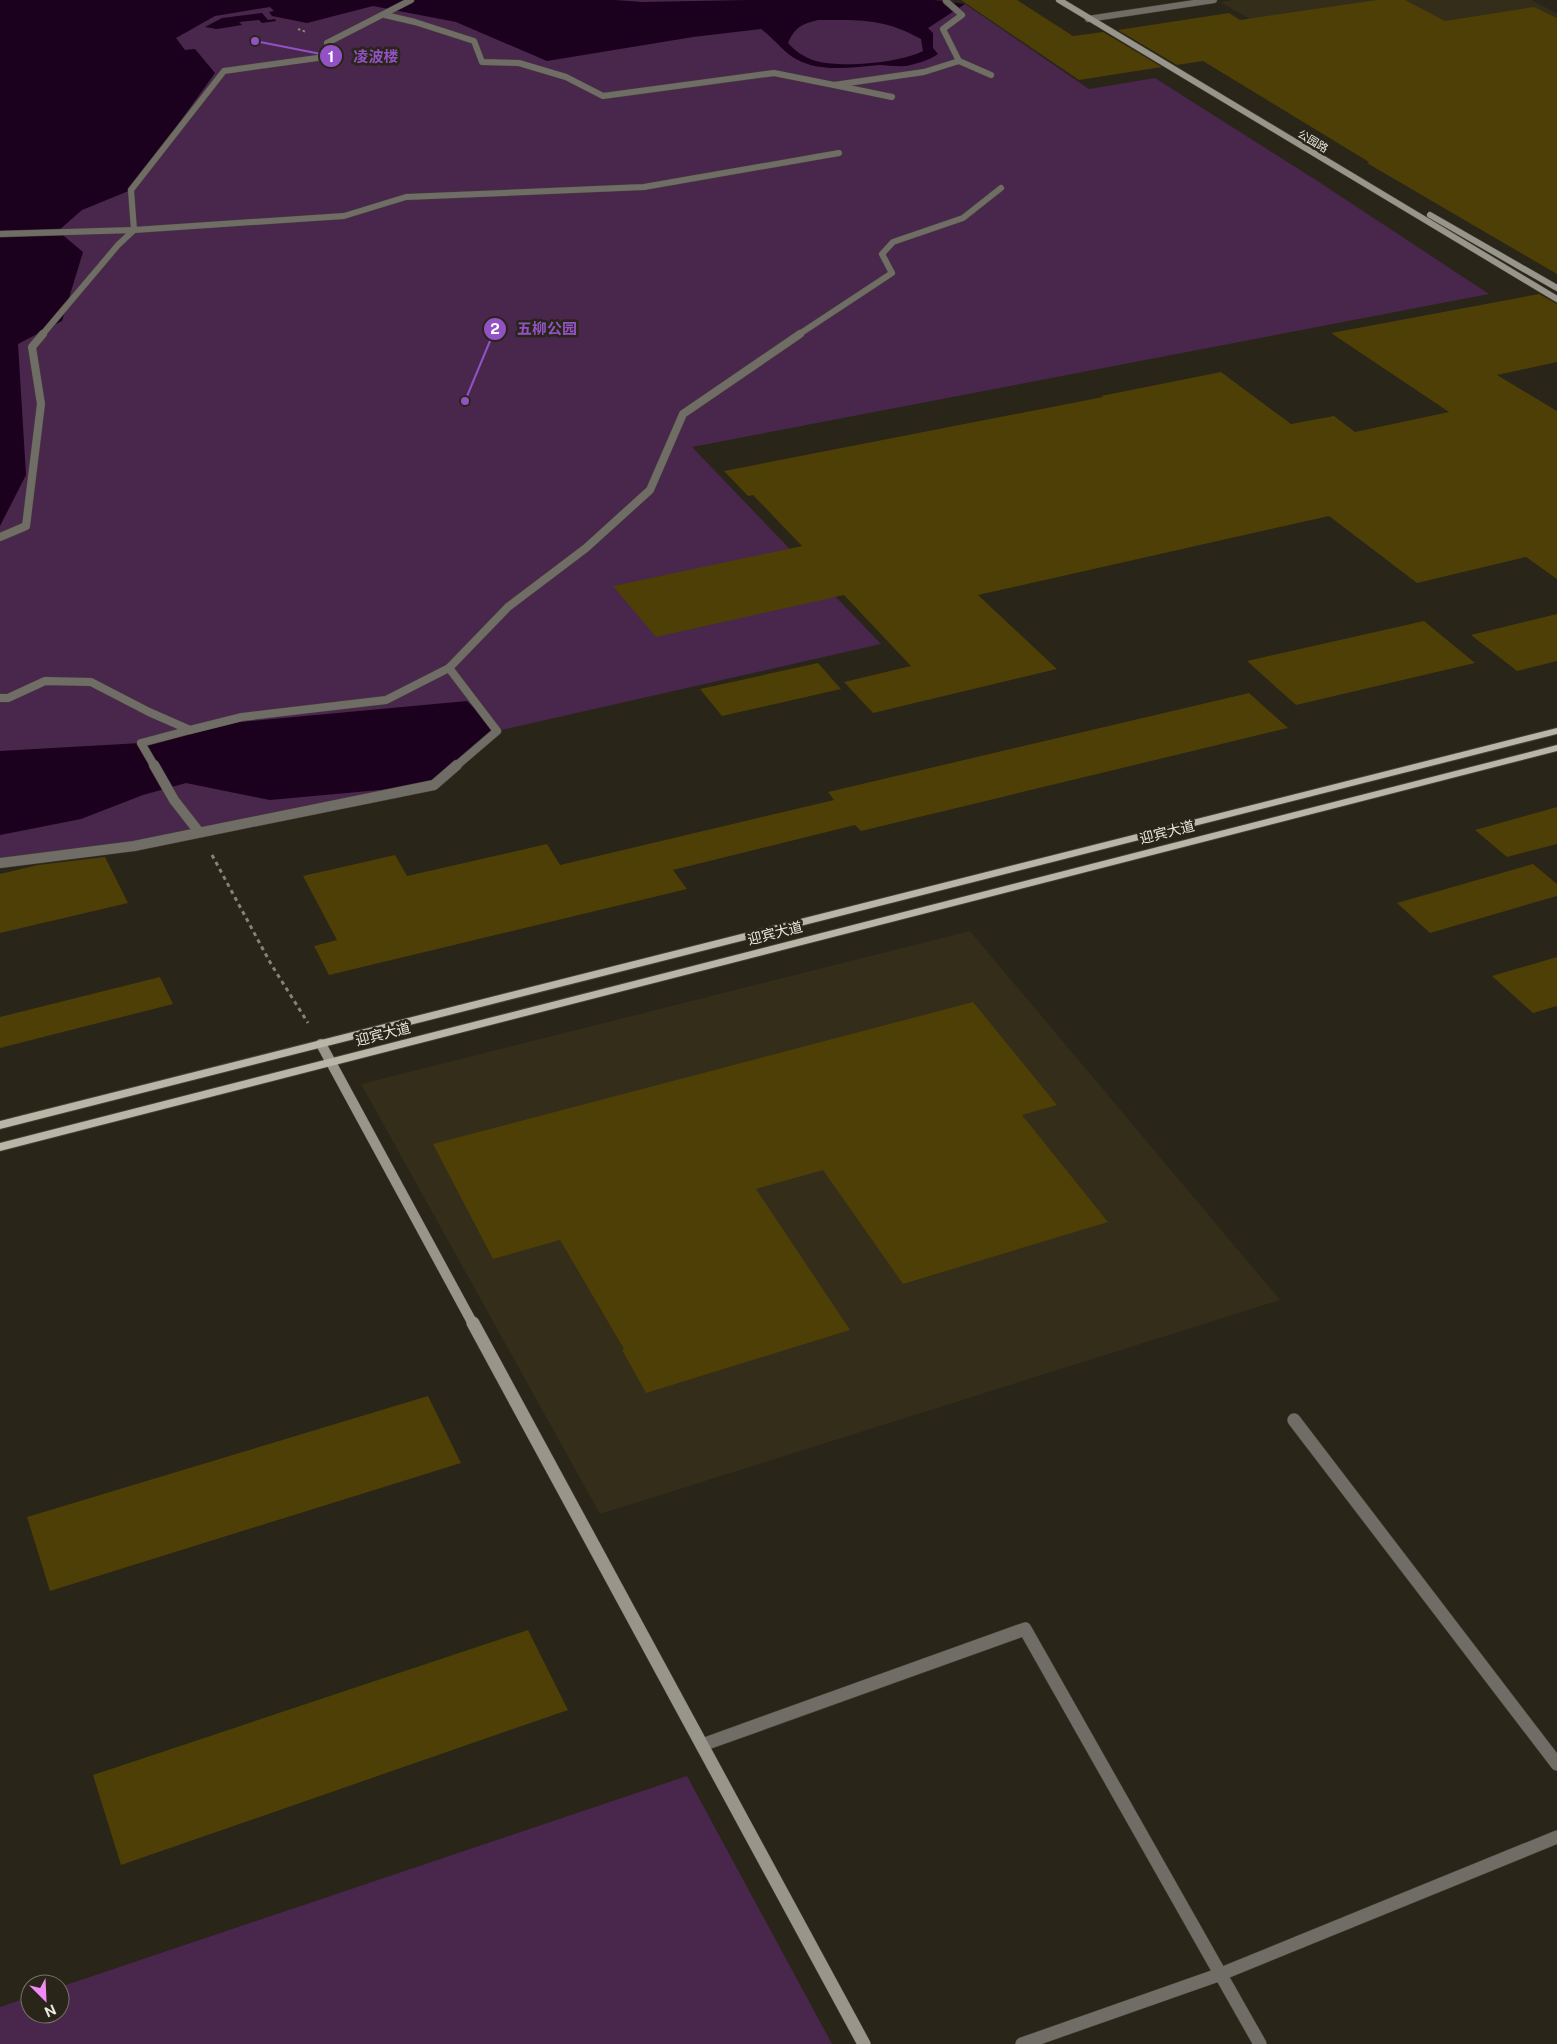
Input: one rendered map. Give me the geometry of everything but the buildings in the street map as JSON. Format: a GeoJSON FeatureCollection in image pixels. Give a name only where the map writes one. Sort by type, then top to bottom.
{"type":"FeatureCollection","features":[{"type":"Feature","properties":{"kind":"main road","name":"迎宾大道"},"geometry":{"type":"LineString","coordinates":[[0,1125],[1557,731]]}},
{"type":"Feature","properties":{"kind":"main road","name":"迎宾大道"},"geometry":{"type":"LineString","coordinates":[[0,1147],[1557,748]]}},
{"type":"Feature","properties":{"kind":"street"},"geometry":{"type":"LineString","coordinates":[[134,230],[131,190],[224,71],[332,56],[327,43],[411,0]]}},
{"type":"Feature","properties":{"kind":"street","name":"公园路"},"geometry":{"type":"LineString","coordinates":[[1058,0],[1557,299]]}},
{"type":"Feature","properties":{"kind":"street"},"geometry":{"type":"LineString","coordinates":[[1071,0],[1380,186],[1557,288]]}},
{"type":"Feature","properties":{"kind":"street"},"geometry":{"type":"LineString","coordinates":[[1088,19],[1214,0]]}},
{"type":"Feature","properties":{"kind":"street"},"geometry":{"type":"LineString","coordinates":[[946,2],[962,15],[943,29],[959,61],[990,75]]}},
{"type":"Feature","properties":{"kind":"street"},"geometry":{"type":"LineString","coordinates":[[385,14],[474,41],[482,62],[519,63],[566,76],[603,96],[774,73],[892,97]]}},
{"type":"Feature","properties":{"kind":"street"},"geometry":{"type":"LineString","coordinates":[[834,86],[853,81],[924,72],[959,61]]}},
{"type":"Feature","properties":{"kind":"street"},"geometry":{"type":"LineString","coordinates":[[0,234],[134,230],[344,216],[406,197],[644,187],[839,153]]}},
{"type":"Feature","properties":{"kind":"street"},"geometry":{"type":"LineString","coordinates":[[199,832],[174,800],[141,743],[242,717],[386,700],[449,668],[508,606],[586,548],[650,490],[683,414],[768,355],[892,274],[882,254],[893,242],[963,218],[1001,188]]}},
{"type":"Feature","properties":{"kind":"street"},"geometry":{"type":"LineString","coordinates":[[0,537],[26,526],[41,404],[32,347],[118,245],[134,230]]}},
{"type":"Feature","properties":{"kind":"street"},"geometry":{"type":"LineString","coordinates":[[0,863],[25,858],[134,846],[434,785],[497,731],[449,668]]}},
{"type":"Feature","properties":{"kind":"street"},"geometry":{"type":"LineString","coordinates":[[0,698],[8,698],[45,681],[91,682],[149,712],[190,730]]}},
{"type":"Feature","properties":{"kind":"street"},"geometry":{"type":"LineString","coordinates":[[321,1044],[864,2044]]}},
{"type":"Feature","properties":{"kind":"street"},"geometry":{"type":"LineString","coordinates":[[1294,1420],[1557,1764]]}},
{"type":"Feature","properties":{"kind":"street"},"geometry":{"type":"LineString","coordinates":[[702,1745],[1025,1629],[1260,2044]]}},
{"type":"Feature","properties":{"kind":"street"},"geometry":{"type":"LineString","coordinates":[[1022,2044],[1221,1974],[1557,1837]]}},
{"type":"Feature","properties":{"kind":"path"},"geometry":{"type":"LineString","coordinates":[[199,832],[271,964],[321,1044]]}},
{"type":"Feature","properties":{"kind":"shaded area"},"geometry":{"type":"Polygon","coordinates":[[[0,0],[934,0],[965,4],[1089,89],[1155,78],[1319,182],[1489,294],[692,447],[881,644],[497,731],[434,785],[134,846],[0,863],[0,0]]]}},
{"type":"Feature","properties":{"kind":"shaded area"},"geometry":{"type":"Polygon","coordinates":[[[0,0],[615,0],[643,2],[934,0],[965,4],[928,28],[933,33],[933,48],[938,54],[932,58],[906,66],[879,65],[840,68],[821,67],[802,62],[786,52],[761,29],[693,37],[547,61],[456,22],[373,6],[307,23],[272,16],[269,12],[274,11],[270,7],[215,16],[176,38],[185,50],[195,49],[215,73],[131,190],[82,210],[58,231],[83,252],[62,321],[18,344],[26,475],[0,526],[0,0]],[[818,20],[803,25],[796,30],[788,43],[800,54],[812,60],[840,64],[871,63],[900,59],[923,51],[921,39],[895,27],[859,20],[818,20]]]}},
{"type":"Feature","properties":{"kind":"shaded area"},"geometry":{"type":"Polygon","coordinates":[[[1234,0],[1531,0],[1557,13],[1557,46],[1353,78],[1220,2],[1234,0]]]}},
{"type":"Feature","properties":{"kind":"shaded area"},"geometry":{"type":"Polygon","coordinates":[[[262,13],[268,20],[275,19],[276,21],[262,23],[259,20],[239,22],[242,25],[217,29],[205,27],[222,18],[262,13]]]}},
{"type":"Feature","properties":{"kind":"shaded area"},"geometry":{"type":"Polygon","coordinates":[[[467,701],[497,731],[434,785],[270,800],[186,783],[143,795],[81,819],[0,835],[0,751],[141,743],[208,725],[467,701]]]}},
{"type":"Feature","properties":{"kind":"shaded area"},"geometry":{"type":"Polygon","coordinates":[[[970,931],[1280,1300],[600,1514],[361,1084],[970,931]]]}},
{"type":"Feature","properties":{"kind":"shaded area"},"geometry":{"type":"Polygon","coordinates":[[[687,1776],[832,2044],[0,2044],[0,2007],[20,2000],[20,2024],[70,2024],[70,1984],[687,1776]]]}},
{"type":"Feature","properties":{"kind":"place","name":"凌波楼"},"geometry":{"type":"Point","coordinates":[255,41]}},
{"type":"Feature","properties":{"kind":"place","name":"五柳公园"},"geometry":{"type":"Point","coordinates":[465,401]}}]}
